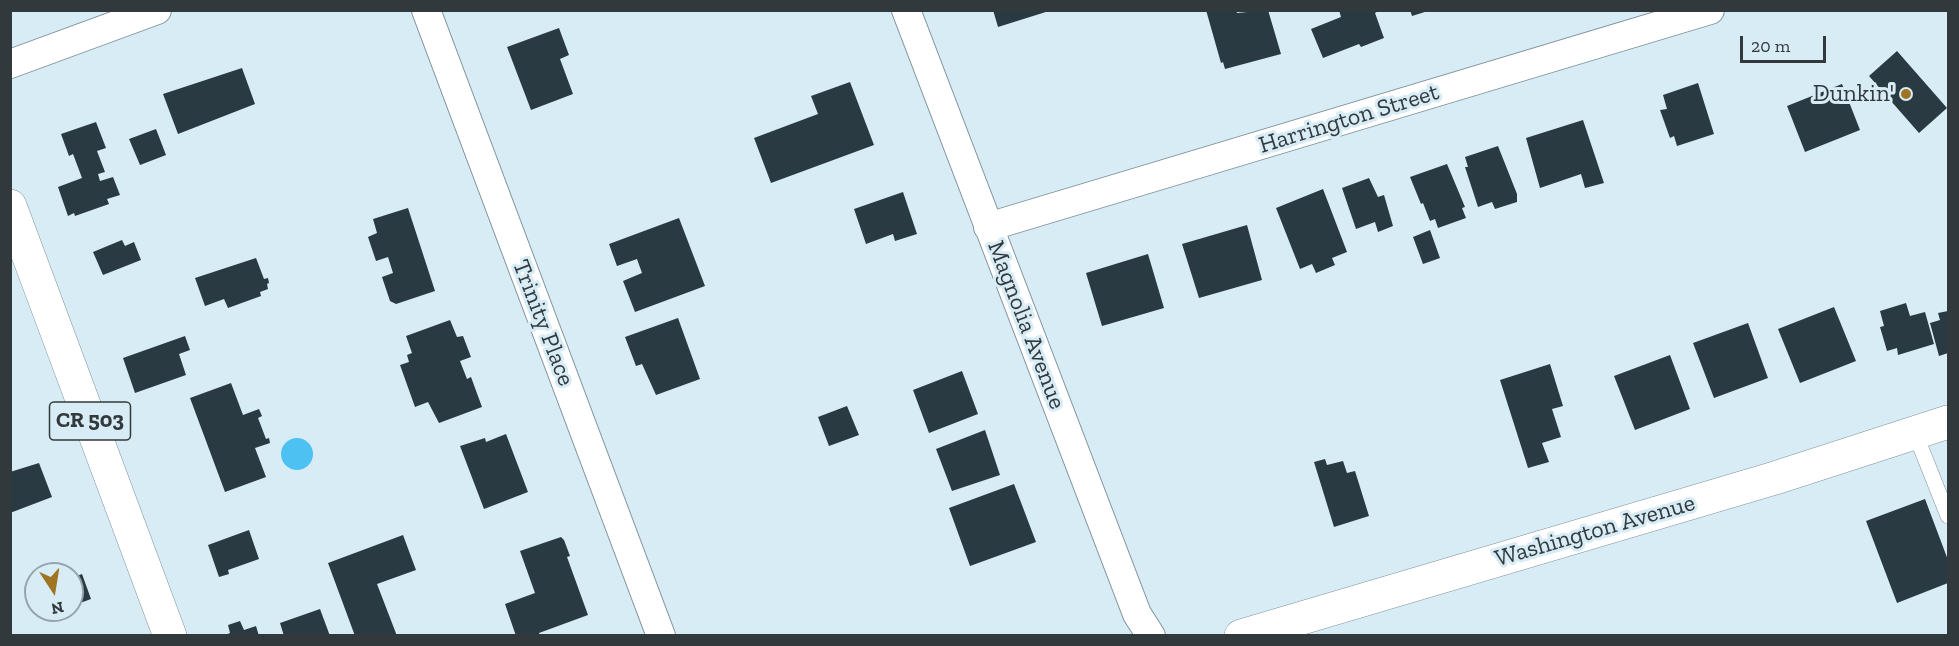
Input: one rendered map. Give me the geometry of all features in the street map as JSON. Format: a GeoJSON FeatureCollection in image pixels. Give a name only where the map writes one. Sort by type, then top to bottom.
{"type":"FeatureCollection","features":[{"type":"Feature","properties":{"kind":"street"},"geometry":{"type":"LineString","coordinates":[[10,64],[157,10]]}},
{"type":"Feature","properties":{"kind":"street","name":"Trinity Place"},"geometry":{"type":"LineString","coordinates":[[426,10],[661,636]]}},
{"type":"Feature","properties":{"kind":"street","name":"Magnolia Avenue"},"geometry":{"type":"LineString","coordinates":[[906,10],[1137,614],[1151,636]]}},
{"type":"Feature","properties":{"kind":"street","name":"Harrington Street"},"geometry":{"type":"LineString","coordinates":[[988,227],[1710,10]]}},
{"type":"Feature","properties":{"kind":"street","name":"CR 503"},"geometry":{"type":"LineString","coordinates":[[10,206],[170,636]]}},
{"type":"Feature","properties":{"kind":"street","name":"Washington Avenue"},"geometry":{"type":"LineString","coordinates":[[1241,636],[1775,478],[1948,422]]}},
{"type":"Feature","properties":{"kind":"lane"},"geometry":{"type":"LineString","coordinates":[[1915,433],[1948,516]]}},
{"type":"Feature","properties":{"kind":"water"},"geometry":{"type":"Polygon","coordinates":[[[297,438],[308,443],[313,454],[308,465],[297,470],[286,465],[281,454],[286,443],[297,438]]]}},
{"type":"Feature","properties":{"kind":"building"},"geometry":{"type":"Polygon","coordinates":[[[993,10],[1049,10],[1049,11],[998,27],[993,10]]]}},
{"type":"Feature","properties":{"kind":"building"},"geometry":{"type":"Polygon","coordinates":[[[1206,10],[1236,10],[1237,13],[1268,10],[1281,54],[1225,69],[1223,62],[1221,63],[1206,10]]]}},
{"type":"Feature","properties":{"kind":"building"},"geometry":{"type":"Polygon","coordinates":[[[1339,10],[1380,10],[1375,13],[1384,38],[1361,47],[1359,44],[1323,58],[1311,29],[1341,17],[1339,10]]]}},
{"type":"Feature","properties":{"kind":"building"},"geometry":{"type":"Polygon","coordinates":[[[1410,10],[1428,10],[1428,11],[1412,16],[1410,10]]]}},
{"type":"Feature","properties":{"kind":"building"},"geometry":{"type":"Polygon","coordinates":[[[559,28],[569,55],[560,59],[573,94],[531,110],[507,47],[559,28]]]}},
{"type":"Feature","properties":{"kind":"building"},"geometry":{"type":"Polygon","coordinates":[[[1897,51],[1947,108],[1919,133],[1869,76],[1897,51]]]}},
{"type":"Feature","properties":{"kind":"building"},"geometry":{"type":"Polygon","coordinates":[[[242,68],[255,104],[178,134],[163,94],[242,68]]]}},
{"type":"Feature","properties":{"kind":"building"},"geometry":{"type":"Polygon","coordinates":[[[850,82],[874,145],[771,183],[754,138],[818,114],[811,96],[850,82]]]}},
{"type":"Feature","properties":{"kind":"building"},"geometry":{"type":"Polygon","coordinates":[[[1698,83],[1714,134],[1677,146],[1674,136],[1670,138],[1660,110],[1667,109],[1663,95],[1698,83]]]}},
{"type":"Feature","properties":{"kind":"building"},"geometry":{"type":"Polygon","coordinates":[[[1842,84],[1860,130],[1805,152],[1787,106],[1842,84]]]}},
{"type":"Feature","properties":{"kind":"building"},"geometry":{"type":"Polygon","coordinates":[[[1583,120],[1604,183],[1585,188],[1581,174],[1540,188],[1526,138],[1583,120]]]}},
{"type":"Feature","properties":{"kind":"building"},"geometry":{"type":"Polygon","coordinates":[[[96,122],[106,148],[97,151],[105,172],[98,174],[100,181],[113,177],[120,195],[107,199],[109,204],[75,216],[74,213],[68,216],[58,187],[82,178],[73,154],[69,156],[61,134],[96,122]]]}},
{"type":"Feature","properties":{"kind":"building"},"geometry":{"type":"Polygon","coordinates":[[[156,129],[166,155],[140,165],[129,139],[156,129]]]}},
{"type":"Feature","properties":{"kind":"building"},"geometry":{"type":"Polygon","coordinates":[[[1498,146],[1517,194],[1517,202],[1495,209],[1492,202],[1478,207],[1465,167],[1468,167],[1465,157],[1498,146]]]}},
{"type":"Feature","properties":{"kind":"building"},"geometry":{"type":"Polygon","coordinates":[[[1447,164],[1465,207],[1462,208],[1466,218],[1438,228],[1435,219],[1430,221],[1410,177],[1447,164]]]}},
{"type":"Feature","properties":{"kind":"building"},"geometry":{"type":"Polygon","coordinates":[[[1369,178],[1378,197],[1384,195],[1393,226],[1378,232],[1375,222],[1356,229],[1342,188],[1369,178]]]}},
{"type":"Feature","properties":{"kind":"building"},"geometry":{"type":"Polygon","coordinates":[[[1323,189],[1347,252],[1332,258],[1335,265],[1316,273],[1312,264],[1300,269],[1276,208],[1323,189]]]}},
{"type":"Feature","properties":{"kind":"building"},"geometry":{"type":"Polygon","coordinates":[[[903,192],[917,234],[895,241],[893,234],[866,244],[854,209],[903,192]]]}},
{"type":"Feature","properties":{"kind":"building"},"geometry":{"type":"Polygon","coordinates":[[[408,208],[435,291],[396,304],[390,301],[382,277],[393,273],[388,257],[376,261],[368,237],[377,233],[373,219],[408,208]]]}},
{"type":"Feature","properties":{"kind":"building"},"geometry":{"type":"Polygon","coordinates":[[[679,218],[705,286],[635,312],[623,281],[642,273],[637,259],[617,266],[609,244],[679,218]]]}},
{"type":"Feature","properties":{"kind":"building"},"geometry":{"type":"Polygon","coordinates":[[[1247,225],[1262,280],[1199,298],[1182,244],[1247,225]]]}},
{"type":"Feature","properties":{"kind":"building"},"geometry":{"type":"Polygon","coordinates":[[[1430,230],[1440,258],[1423,264],[1413,237],[1430,230]]]}},
{"type":"Feature","properties":{"kind":"building"},"geometry":{"type":"Polygon","coordinates":[[[122,240],[125,246],[134,242],[141,260],[103,275],[93,252],[122,240]]]}},
{"type":"Feature","properties":{"kind":"building"},"geometry":{"type":"Polygon","coordinates":[[[1148,254],[1164,308],[1102,326],[1086,273],[1148,254]]]}},
{"type":"Feature","properties":{"kind":"building"},"geometry":{"type":"Polygon","coordinates":[[[256,258],[264,279],[268,278],[269,283],[267,284],[268,289],[260,292],[261,296],[228,308],[224,299],[205,306],[195,278],[256,258]]]}},
{"type":"Feature","properties":{"kind":"building"},"geometry":{"type":"Polygon","coordinates":[[[1906,303],[1910,316],[1925,312],[1934,344],[1898,355],[1897,348],[1887,351],[1880,327],[1884,326],[1880,311],[1906,303]]]}},
{"type":"Feature","properties":{"kind":"building"},"geometry":{"type":"Polygon","coordinates":[[[1834,307],[1856,361],[1800,383],[1778,329],[1834,307]]]}},
{"type":"Feature","properties":{"kind":"building"},"geometry":{"type":"Polygon","coordinates":[[[1948,311],[1948,353],[1939,356],[1930,323],[1940,320],[1938,313],[1948,311]]]}},
{"type":"Feature","properties":{"kind":"building"},"geometry":{"type":"Polygon","coordinates":[[[678,318],[700,379],[656,395],[642,364],[636,366],[625,337],[678,318]]]}},
{"type":"Feature","properties":{"kind":"building"},"geometry":{"type":"Polygon","coordinates":[[[450,320],[457,337],[463,336],[471,357],[460,361],[467,379],[471,377],[482,407],[439,423],[428,402],[415,407],[400,365],[409,362],[407,355],[412,353],[406,336],[450,320]]]}},
{"type":"Feature","properties":{"kind":"building"},"geometry":{"type":"Polygon","coordinates":[[[1748,323],[1768,378],[1714,398],[1693,343],[1748,323]]]}},
{"type":"Feature","properties":{"kind":"building"},"geometry":{"type":"Polygon","coordinates":[[[185,336],[190,350],[179,354],[186,375],[135,393],[123,358],[185,336]]]}},
{"type":"Feature","properties":{"kind":"building"},"geometry":{"type":"Polygon","coordinates":[[[1670,355],[1690,409],[1635,430],[1614,376],[1670,355]]]}},
{"type":"Feature","properties":{"kind":"building"},"geometry":{"type":"Polygon","coordinates":[[[1550,364],[1563,406],[1552,409],[1561,437],[1542,443],[1549,462],[1528,468],[1500,380],[1550,364]]]}},
{"type":"Feature","properties":{"kind":"building"},"geometry":{"type":"Polygon","coordinates":[[[962,371],[978,414],[929,433],[913,390],[962,371]]]}},
{"type":"Feature","properties":{"kind":"building"},"geometry":{"type":"Polygon","coordinates":[[[231,383],[243,415],[259,409],[262,416],[258,418],[266,439],[269,438],[270,443],[255,448],[266,477],[225,492],[190,398],[231,383]]]}},
{"type":"Feature","properties":{"kind":"building"},"geometry":{"type":"Polygon","coordinates":[[[847,406],[859,435],[829,446],[818,417],[847,406]]]}},
{"type":"Feature","properties":{"kind":"building"},"geometry":{"type":"Polygon","coordinates":[[[985,430],[1000,475],[952,491],[936,449],[985,430]]]}},
{"type":"Feature","properties":{"kind":"building"},"geometry":{"type":"Polygon","coordinates":[[[506,434],[528,492],[484,509],[460,446],[485,438],[486,442],[506,434]]]}},
{"type":"Feature","properties":{"kind":"building"},"geometry":{"type":"Polygon","coordinates":[[[1325,459],[1327,465],[1343,461],[1347,473],[1355,471],[1369,516],[1334,527],[1314,462],[1325,459]]]}},
{"type":"Feature","properties":{"kind":"building"},"geometry":{"type":"Polygon","coordinates":[[[39,463],[52,497],[10,513],[10,472],[39,463]]]}},
{"type":"Feature","properties":{"kind":"building"},"geometry":{"type":"Polygon","coordinates":[[[1014,484],[1036,542],[970,566],[949,508],[1014,484]]]}},
{"type":"Feature","properties":{"kind":"building"},"geometry":{"type":"Polygon","coordinates":[[[1925,499],[1948,560],[1948,583],[1897,603],[1866,521],[1925,499]]]}},
{"type":"Feature","properties":{"kind":"building"},"geometry":{"type":"Polygon","coordinates":[[[249,530],[259,559],[228,570],[229,574],[219,577],[208,545],[249,530]]]}},
{"type":"Feature","properties":{"kind":"building"},"geometry":{"type":"Polygon","coordinates":[[[403,535],[416,570],[377,584],[397,636],[355,636],[328,563],[403,535]]]}},
{"type":"Feature","properties":{"kind":"building"},"geometry":{"type":"Polygon","coordinates":[[[561,537],[570,556],[567,557],[588,615],[539,633],[540,636],[516,636],[505,604],[535,593],[520,551],[561,537]]]}},
{"type":"Feature","properties":{"kind":"building"},"geometry":{"type":"Polygon","coordinates":[[[84,580],[91,599],[84,602],[84,580]]]}},
{"type":"Feature","properties":{"kind":"building"},"geometry":{"type":"Polygon","coordinates":[[[320,609],[330,636],[284,636],[280,623],[320,609]]]}},
{"type":"Feature","properties":{"kind":"building"},"geometry":{"type":"Polygon","coordinates":[[[240,621],[244,630],[256,626],[259,636],[223,636],[230,633],[228,625],[240,621]]]}},
{"type":"Feature","properties":{"kind":"place","name":"Dunkin'"},"geometry":{"type":"Point","coordinates":[1906,94]}}]}
